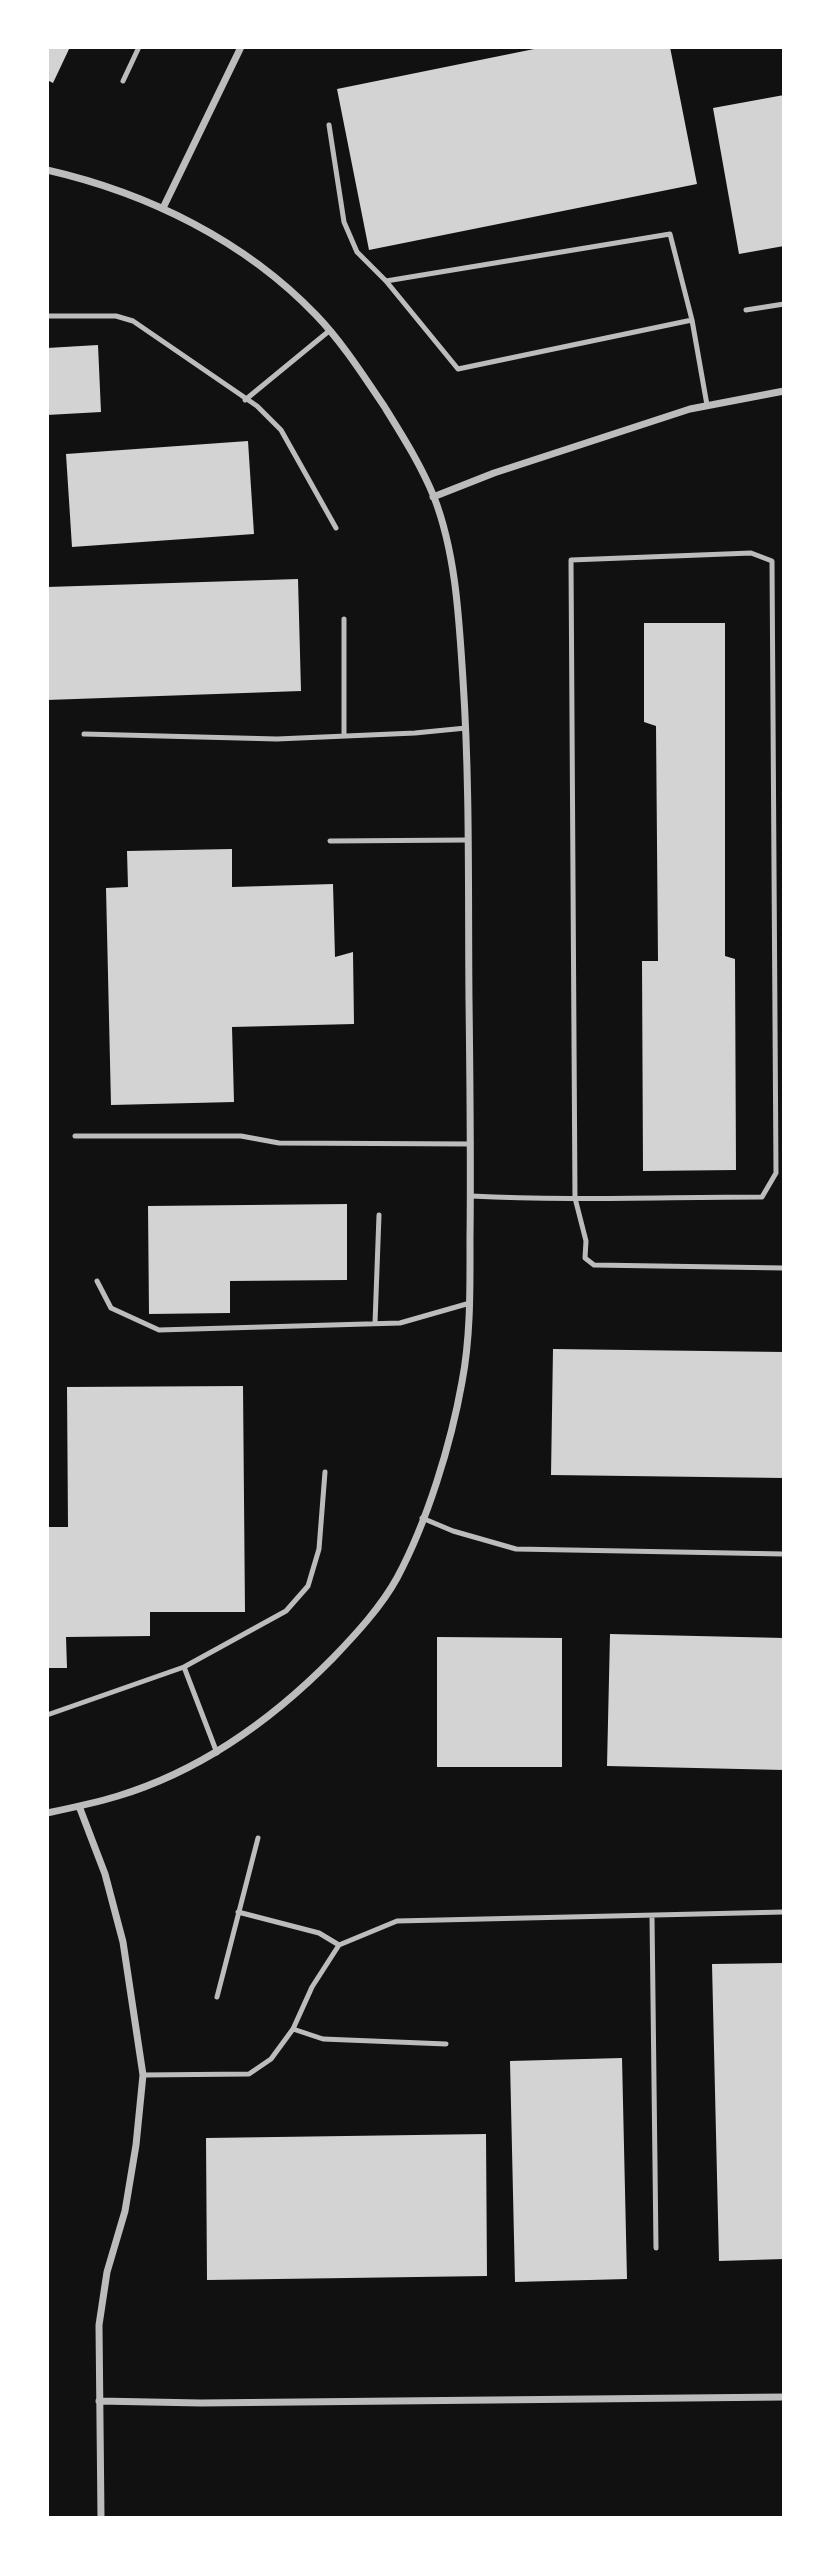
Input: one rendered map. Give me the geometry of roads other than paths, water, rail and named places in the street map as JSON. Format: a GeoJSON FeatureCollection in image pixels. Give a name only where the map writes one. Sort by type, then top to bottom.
{"type":"FeatureCollection","features":[{"type":"Feature","properties":{"kind":"street"},"geometry":{"type":"LineString","coordinates":[[163,208],[241,47]]}},
{"type":"Feature","properties":{"kind":"street"},"geometry":{"type":"LineString","coordinates":[[47,170],[163,208],[237,248],[290,289],[329,331],[360,371],[400,432],[433,496],[449,550],[459,616],[466,728],[471,1144],[470,1303],[463,1378],[448,1445],[396,1580],[357,1633],[311,1681],[217,1753],[121,1796],[47,1813]]}},
{"type":"Feature","properties":{"kind":"street"},"geometry":{"type":"LineString","coordinates":[[433,496],[690,408],[784,391]]}},
{"type":"Feature","properties":{"kind":"street"},"geometry":{"type":"LineString","coordinates":[[79,1806],[105,1874],[122,1942],[143,2075],[132,2172],[125,2211],[107,2272],[99,2325],[100,2518]]}},
{"type":"Feature","properties":{"kind":"street"},"geometry":{"type":"LineString","coordinates":[[99,2401],[201,2403],[784,2397]]}},
{"type":"Feature","properties":{"kind":"lane"},"geometry":{"type":"LineString","coordinates":[[123,81],[139,47]]}},
{"type":"Feature","properties":{"kind":"lane"},"geometry":{"type":"LineString","coordinates":[[329,125],[344,222],[357,252],[386,281],[458,369],[692,320]]}},
{"type":"Feature","properties":{"kind":"lane"},"geometry":{"type":"LineString","coordinates":[[386,281],[670,234],[692,320],[707,405]]}},
{"type":"Feature","properties":{"kind":"lane"},"geometry":{"type":"LineString","coordinates":[[746,310],[784,304]]}},
{"type":"Feature","properties":{"kind":"lane"},"geometry":{"type":"LineString","coordinates":[[47,316],[116,316],[133,321],[257,406],[281,430],[336,528]]}},
{"type":"Feature","properties":{"kind":"lane"},"geometry":{"type":"LineString","coordinates":[[246,400],[329,331]]}},
{"type":"Feature","properties":{"kind":"lane"},"geometry":{"type":"LineString","coordinates":[[471,1196],[575,1198],[762,1197],[776,1173],[772,561],[751,553],[571,560],[575,1198],[586,1241],[585,1258],[594,1265],[784,1268]]}},
{"type":"Feature","properties":{"kind":"lane"},"geometry":{"type":"LineString","coordinates":[[344,619],[344,736]]}},
{"type":"Feature","properties":{"kind":"lane"},"geometry":{"type":"LineString","coordinates":[[84,734],[277,739],[466,728]]}},
{"type":"Feature","properties":{"kind":"lane"},"geometry":{"type":"LineString","coordinates":[[330,841],[467,840]]}},
{"type":"Feature","properties":{"kind":"lane"},"geometry":{"type":"LineString","coordinates":[[75,1136],[241,1136],[279,1143],[471,1144]]}},
{"type":"Feature","properties":{"kind":"lane"},"geometry":{"type":"LineString","coordinates":[[376,1324],[379,1215]]}},
{"type":"Feature","properties":{"kind":"lane"},"geometry":{"type":"LineString","coordinates":[[97,1281],[111,1308],[159,1330],[400,1323],[470,1303]]}},
{"type":"Feature","properties":{"kind":"lane"},"geometry":{"type":"LineString","coordinates":[[47,1715],[184,1667],[286,1611],[308,1586],[319,1549],[325,1472]]}},
{"type":"Feature","properties":{"kind":"lane"},"geometry":{"type":"LineString","coordinates":[[422,1518],[453,1531],[516,1549],[784,1554]]}},
{"type":"Feature","properties":{"kind":"lane"},"geometry":{"type":"LineString","coordinates":[[184,1667],[217,1753]]}},
{"type":"Feature","properties":{"kind":"lane"},"geometry":{"type":"LineString","coordinates":[[217,1997],[258,1838]]}},
{"type":"Feature","properties":{"kind":"lane"},"geometry":{"type":"LineString","coordinates":[[239,1912],[319,1933],[339,1945]]}},
{"type":"Feature","properties":{"kind":"lane"},"geometry":{"type":"LineString","coordinates":[[143,2075],[249,2074],[271,2059],[293,2029],[312,1987],[339,1945],[397,1921],[784,1912]]}},
{"type":"Feature","properties":{"kind":"lane"},"geometry":{"type":"LineString","coordinates":[[652,1916],[656,2248]]}},
{"type":"Feature","properties":{"kind":"lane"},"geometry":{"type":"LineString","coordinates":[[293,2029],[323,2039],[446,2044]]}}]}
